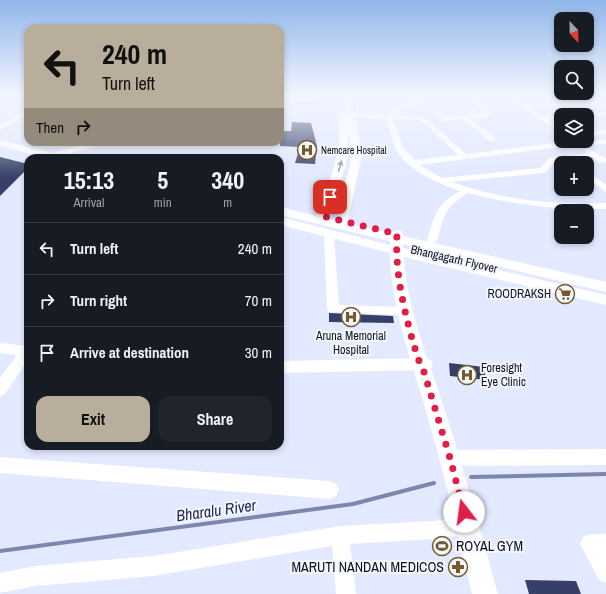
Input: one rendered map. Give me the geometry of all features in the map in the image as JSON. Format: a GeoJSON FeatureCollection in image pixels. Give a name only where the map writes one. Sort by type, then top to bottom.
{"type":"FeatureCollection","features":[{"type":"Feature","properties":{"kind":"main road"},"geometry":{"type":"LineString","coordinates":[[331,224],[348,173],[352,155],[348,122]]}},
{"type":"Feature","properties":{"kind":"main road"},"geometry":{"type":"LineString","coordinates":[[350,133],[351,122]]}},
{"type":"Feature","properties":{"kind":"main road"},"geometry":{"type":"LineString","coordinates":[[0,143],[43,154]]}},
{"type":"Feature","properties":{"kind":"main road"},"geometry":{"type":"LineString","coordinates":[[0,149],[24,155]]}},
{"type":"Feature","properties":{"kind":"main road"},"geometry":{"type":"LineString","coordinates":[[284,207],[303,212],[400,251],[606,300]]}},
{"type":"Feature","properties":{"kind":"main road","name":"Bhangagarh Flyover"},"geometry":{"type":"LineString","coordinates":[[284,212],[606,287]]}},
{"type":"Feature","properties":{"kind":"main road"},"geometry":{"type":"LineString","coordinates":[[287,222],[303,212]]}},
{"type":"Feature","properties":{"kind":"main road"},"geometry":{"type":"LineString","coordinates":[[287,222],[331,224],[401,235],[606,280]]}},
{"type":"Feature","properties":{"kind":"main road","name":"Bhangagarh Flyover"},"geometry":{"type":"LineString","coordinates":[[287,222],[606,294]]}},
{"type":"Feature","properties":{"kind":"main road"},"geometry":{"type":"LineString","coordinates":[[401,235],[398,278],[405,311],[450,458],[485,594]]}},
{"type":"Feature","properties":{"kind":"main road"},"geometry":{"type":"LineString","coordinates":[[400,251],[423,367]]}},
{"type":"Feature","properties":{"kind":"street"},"geometry":{"type":"LineString","coordinates":[[0,128],[11,122]]}},
{"type":"Feature","properties":{"kind":"street"},"geometry":{"type":"LineString","coordinates":[[390,122],[394,137],[401,152],[413,163],[440,181],[467,190],[510,200],[557,205],[606,206]]}},
{"type":"Feature","properties":{"kind":"street"},"geometry":{"type":"LineString","coordinates":[[427,122],[464,157]]}},
{"type":"Feature","properties":{"kind":"street"},"geometry":{"type":"LineString","coordinates":[[470,122],[492,139]]}},
{"type":"Feature","properties":{"kind":"street"},"geometry":{"type":"LineString","coordinates":[[594,133],[606,132]]}},
{"type":"Feature","properties":{"kind":"street"},"geometry":{"type":"LineString","coordinates":[[594,142],[606,142]]}},
{"type":"Feature","properties":{"kind":"street"},"geometry":{"type":"LineString","coordinates":[[64,154],[88,146]]}},
{"type":"Feature","properties":{"kind":"street"},"geometry":{"type":"LineString","coordinates":[[413,163],[554,146]]}},
{"type":"Feature","properties":{"kind":"street"},"geometry":{"type":"LineString","coordinates":[[585,148],[606,161]]}},
{"type":"Feature","properties":{"kind":"street"},"geometry":{"type":"LineString","coordinates":[[587,156],[594,154]]}},
{"type":"Feature","properties":{"kind":"street"},"geometry":{"type":"LineString","coordinates":[[440,181],[543,170],[552,160],[554,160]]}},
{"type":"Feature","properties":{"kind":"street"},"geometry":{"type":"LineString","coordinates":[[594,180],[606,189]]}},
{"type":"Feature","properties":{"kind":"street"},"geometry":{"type":"LineString","coordinates":[[432,241],[441,211],[453,198],[467,190]]}},
{"type":"Feature","properties":{"kind":"street"},"geometry":{"type":"LineString","coordinates":[[331,224],[333,308],[405,311]]}},
{"type":"Feature","properties":{"kind":"street"},"geometry":{"type":"LineString","coordinates":[[0,348],[24,351]]}},
{"type":"Feature","properties":{"kind":"street"},"geometry":{"type":"LineString","coordinates":[[0,390],[24,357]]}},
{"type":"Feature","properties":{"kind":"street"},"geometry":{"type":"LineString","coordinates":[[284,367],[423,367]]}},
{"type":"Feature","properties":{"kind":"street"},"geometry":{"type":"LineString","coordinates":[[450,458],[606,457]]}},
{"type":"Feature","properties":{"kind":"street"},"geometry":{"type":"LineString","coordinates":[[0,465],[330,490]]}},
{"type":"Feature","properties":{"kind":"street"},"geometry":{"type":"LineString","coordinates":[[0,583],[35,576],[153,566],[340,535],[433,530],[468,526]]}},
{"type":"Feature","properties":{"kind":"street"},"geometry":{"type":"LineString","coordinates":[[340,535],[346,594]]}},
{"type":"Feature","properties":{"kind":"street"},"geometry":{"type":"LineString","coordinates":[[606,544],[590,544],[606,573]]}},
{"type":"Feature","properties":{"kind":"building"},"geometry":{"type":"Polygon","coordinates":[[[292,122],[311,123],[317,146],[315,164],[295,163],[300,147],[280,146],[284,146],[284,131],[291,131],[292,122]]]}},
{"type":"Feature","properties":{"kind":"building"},"geometry":{"type":"Polygon","coordinates":[[[0,157],[24,163],[24,172],[0,196],[0,157]]]}},
{"type":"Feature","properties":{"kind":"building"},"geometry":{"type":"Polygon","coordinates":[[[329,313],[393,316],[394,323],[329,322],[329,313]]]}},
{"type":"Feature","properties":{"kind":"building"},"geometry":{"type":"Polygon","coordinates":[[[449,363],[484,367],[486,380],[450,376],[449,363]]]}},
{"type":"Feature","properties":{"kind":"building"},"geometry":{"type":"Polygon","coordinates":[[[525,580],[576,581],[581,594],[529,594],[525,580]]]}},
{"type":"Feature","properties":{"kind":"waterway"},"geometry":{"type":"LineString","coordinates":[[471,477],[606,474]]}},
{"type":"Feature","properties":{"kind":"waterway","name":"Bharalu River"},"geometry":{"type":"LineString","coordinates":[[0,551],[353,504],[434,483]]}},
{"type":"Feature","properties":{"kind":"place","name":"Nemcare Hospital"},"geometry":{"type":"Point","coordinates":[307,150]}},
{"type":"Feature","properties":{"kind":"place","name":"ROODRAKSH"},"geometry":{"type":"Point","coordinates":[565,294]}},
{"type":"Feature","properties":{"kind":"place","name":"Aruna Memorial Hospital"},"geometry":{"type":"Point","coordinates":[351,317]}},
{"type":"Feature","properties":{"kind":"place","name":"Foresight Eye Clinic"},"geometry":{"type":"Point","coordinates":[467,375]}},
{"type":"Feature","properties":{"kind":"place","name":"ROYAL GYM"},"geometry":{"type":"Point","coordinates":[442,546]}},
{"type":"Feature","properties":{"kind":"place","name":"MARUTI NANDAN MEDICOS"},"geometry":{"type":"Point","coordinates":[458,567]}},
{"type":"Feature","properties":{"kind":"route"},"geometry":{"type":"LineString","coordinates":[[330,197],[322,216],[397,234],[396,250],[398,278],[405,311],[450,458],[464,512]]}}]}
